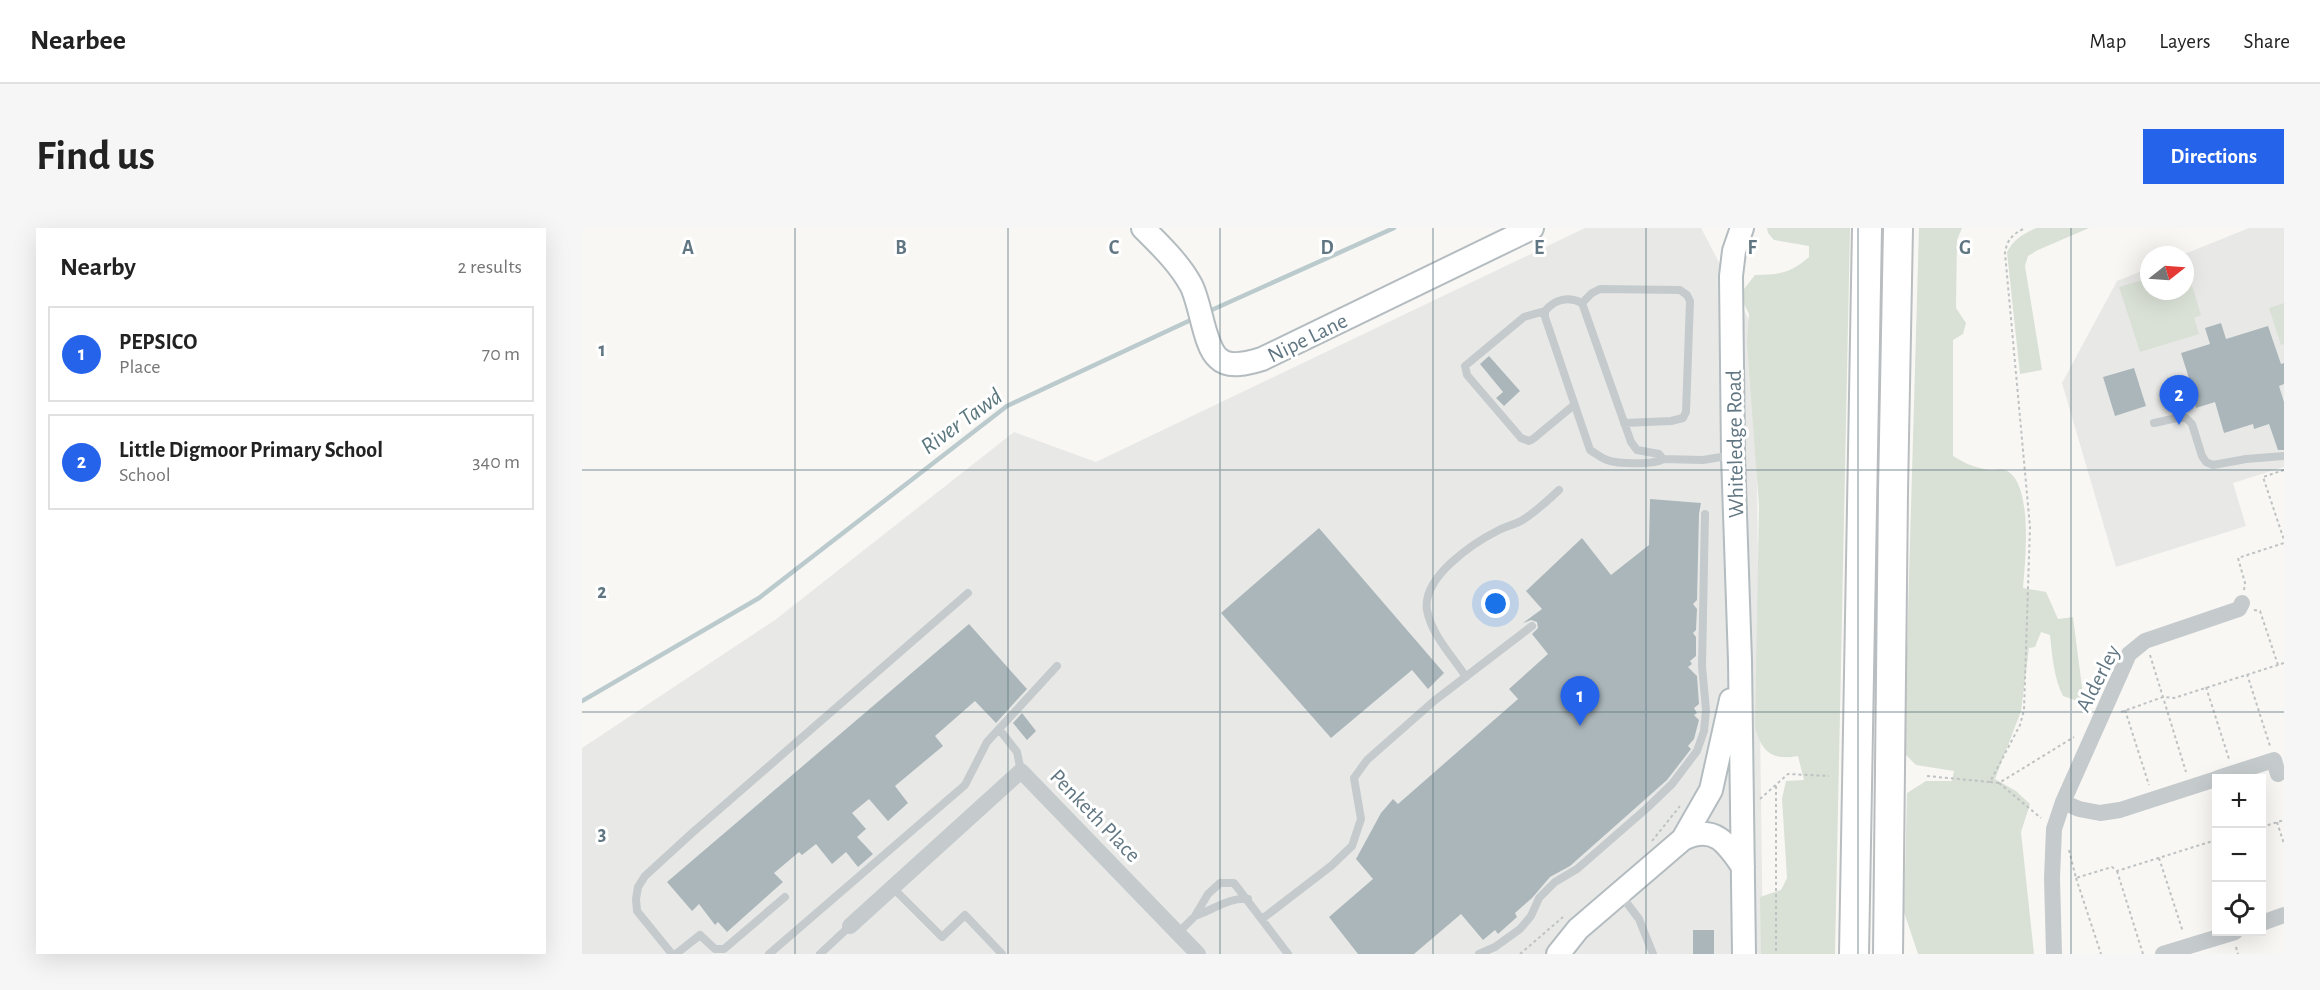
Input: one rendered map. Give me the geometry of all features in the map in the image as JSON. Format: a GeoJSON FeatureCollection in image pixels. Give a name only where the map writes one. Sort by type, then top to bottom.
{"type":"FeatureCollection","features":[{"type":"Feature","properties":{"kind":"highway"},"geometry":{"type":"LineString","coordinates":[[1854,954],[1867,228]]}},
{"type":"Feature","properties":{"kind":"highway"},"geometry":{"type":"LineString","coordinates":[[1888,954],[1898,228]]}},
{"type":"Feature","properties":{"kind":"street","name":"Nipe Lane"},"geometry":{"type":"LineString","coordinates":[[1143,228],[1191,284],[1203,316],[1207,340],[1219,360],[1231,364],[1248,364],[1262,359],[1532,228]]}},
{"type":"Feature","properties":{"kind":"street","name":"Whiteledge Road"},"geometry":{"type":"LineString","coordinates":[[1742,228],[1734,251],[1731,276],[1744,954]]}},
{"type":"Feature","properties":{"kind":"street","name":"Alderley"},"geometry":{"type":"LineString","coordinates":[[2054,954],[2052,878],[2054,829],[2063,802],[2129,654],[2145,641],[2241,606]]}},
{"type":"Feature","properties":{"kind":"street","name":"Whiteledge Road"},"geometry":{"type":"LineString","coordinates":[[1558,954],[1578,929],[1683,839],[1711,790],[1740,661]]}},
{"type":"Feature","properties":{"kind":"street"},"geometry":{"type":"LineString","coordinates":[[2239,774],[2276,767]]}},
{"type":"Feature","properties":{"kind":"street","name":"Penketh Place"},"geometry":{"type":"LineString","coordinates":[[850,926],[1021,771],[1198,954]]}},
{"type":"Feature","properties":{"kind":"street"},"geometry":{"type":"LineString","coordinates":[[2063,802],[2079,809],[2100,813],[2212,780]]}},
{"type":"Feature","properties":{"kind":"street"},"geometry":{"type":"LineString","coordinates":[[1683,839],[1694,834],[1715,836],[1729,846],[1743,867]]}},
{"type":"Feature","properties":{"kind":"street"},"geometry":{"type":"LineString","coordinates":[[2266,922],[2284,915]]}},
{"type":"Feature","properties":{"kind":"street"},"geometry":{"type":"LineString","coordinates":[[2163,954],[2221,936]]}},
{"type":"Feature","properties":{"kind":"lane"},"geometry":{"type":"LineString","coordinates":[[1582,303],[1592,293],[1600,290],[1680,290],[1687,295],[1690,301],[1686,412],[1683,418],[1671,421],[1624,423]]}},
{"type":"Feature","properties":{"kind":"lane"},"geometry":{"type":"LineString","coordinates":[[1574,405],[1528,441],[1521,438],[1467,375],[1465,366],[1524,317],[1570,298],[1582,303],[1631,442],[1637,450],[1659,454],[1663,459]]}},
{"type":"Feature","properties":{"kind":"lane"},"geometry":{"type":"LineString","coordinates":[[1545,310],[1545,317],[1590,450],[1607,460],[1658,462],[1663,459],[1703,460],[1733,455]]}},
{"type":"Feature","properties":{"kind":"lane"},"geometry":{"type":"LineString","coordinates":[[2154,423],[2186,418],[2196,433],[2202,456],[2206,462],[2213,465],[2284,456]]}},
{"type":"Feature","properties":{"kind":"lane"},"geometry":{"type":"LineString","coordinates":[[1466,677],[1436,633],[1427,612],[1426,595],[1434,580],[1475,543],[1522,521],[1559,489]]}},
{"type":"Feature","properties":{"kind":"lane"},"geometry":{"type":"LineString","coordinates":[[1479,954],[1495,947],[1520,929],[1532,916],[1539,898],[1555,882],[1577,869],[1647,808],[1672,784],[1697,751],[1704,731],[1706,710],[1702,666],[1705,514]]}},
{"type":"Feature","properties":{"kind":"lane"},"geometry":{"type":"LineString","coordinates":[[785,897],[724,949],[715,949],[700,935],[674,954],[637,911],[636,899],[638,887],[645,876],[700,825],[968,593]]}},
{"type":"Feature","properties":{"kind":"lane"},"geometry":{"type":"LineString","coordinates":[[1262,919],[1331,866],[1352,846],[1361,819],[1354,778],[1367,760],[1434,701],[1532,626]]}},
{"type":"Feature","properties":{"kind":"lane"},"geometry":{"type":"LineString","coordinates":[[769,954],[965,785],[987,742],[1057,666]]}},
{"type":"Feature","properties":{"kind":"lane"},"geometry":{"type":"LineString","coordinates":[[999,729],[1017,752],[1021,771]]}},
{"type":"Feature","properties":{"kind":"lane"},"geometry":{"type":"LineString","coordinates":[[1178,933],[1195,916],[1208,894],[1220,883],[1234,883],[1248,898],[1288,954]]}},
{"type":"Feature","properties":{"kind":"lane"},"geometry":{"type":"LineString","coordinates":[[892,887],[942,937],[965,915],[1002,954]]}},
{"type":"Feature","properties":{"kind":"lane"},"geometry":{"type":"LineString","coordinates":[[1620,894],[1640,919],[1653,954]]}},
{"type":"Feature","properties":{"kind":"lane"},"geometry":{"type":"LineString","coordinates":[[1195,916],[1217,908],[1230,900],[1248,898]]}},
{"type":"Feature","properties":{"kind":"lane"},"geometry":{"type":"LineString","coordinates":[[820,954],[850,926]]}},
{"type":"Feature","properties":{"kind":"path"},"geometry":{"type":"LineString","coordinates":[[1990,782],[2020,725],[2024,710],[2030,527],[2005,253],[2006,243],[2011,236],[2025,228]]}},
{"type":"Feature","properties":{"kind":"path"},"geometry":{"type":"LineString","coordinates":[[2278,664],[2260,611],[2241,606],[2245,583],[2238,558],[2284,542],[2263,477],[2284,470]]}},
{"type":"Feature","properties":{"kind":"path"},"geometry":{"type":"LineString","coordinates":[[2145,641],[2191,787]]}},
{"type":"Feature","properties":{"kind":"path"},"geometry":{"type":"LineString","coordinates":[[1999,783],[2098,723],[2125,710],[2163,697],[2174,698],[2284,663]]}},
{"type":"Feature","properties":{"kind":"path"},"geometry":{"type":"LineString","coordinates":[[2247,674],[2276,767]]}},
{"type":"Feature","properties":{"kind":"path"},"geometry":{"type":"LineString","coordinates":[[2206,687],[2222,774]]}},
{"type":"Feature","properties":{"kind":"path"},"geometry":{"type":"LineString","coordinates":[[2125,710],[2154,799]]}},
{"type":"Feature","properties":{"kind":"path"},"geometry":{"type":"LineString","coordinates":[[1759,800],[1788,774],[1829,776]]}},
{"type":"Feature","properties":{"kind":"path"},"geometry":{"type":"LineString","coordinates":[[1927,776],[1999,783],[2066,839],[2101,954]]}},
{"type":"Feature","properties":{"kind":"path"},"geometry":{"type":"LineString","coordinates":[[1776,784],[1776,954]]}},
{"type":"Feature","properties":{"kind":"path"},"geometry":{"type":"LineString","coordinates":[[1650,843],[1679,806],[1688,802]]}},
{"type":"Feature","properties":{"kind":"path"},"geometry":{"type":"LineString","coordinates":[[2266,826],[2284,820]]}},
{"type":"Feature","properties":{"kind":"path"},"geometry":{"type":"LineString","coordinates":[[2277,822],[2284,844]]}},
{"type":"Feature","properties":{"kind":"path"},"geometry":{"type":"LineString","coordinates":[[2117,871],[2212,842]]}},
{"type":"Feature","properties":{"kind":"path"},"geometry":{"type":"LineString","coordinates":[[2159,858],[2187,946]]}},
{"type":"Feature","properties":{"kind":"path"},"geometry":{"type":"LineString","coordinates":[[2076,878],[2112,867],[2117,871],[2143,954]]}},
{"type":"Feature","properties":{"kind":"path"},"geometry":{"type":"LineString","coordinates":[[1520,954],[1570,911]]}},
{"type":"Feature","properties":{"kind":"shaded area"},"geometry":{"type":"Polygon","coordinates":[[[1585,228],[1701,228],[1755,331],[1763,954],[582,954],[582,748],[775,620],[1014,432],[1096,462],[1585,228]]]}},
{"type":"Feature","properties":{"kind":"shaded area"},"geometry":{"type":"Polygon","coordinates":[[[1767,228],[1850,228],[1835,954],[1761,954],[1760,897],[1781,890],[1787,878],[1782,799],[1786,781],[1804,780],[1798,756],[1781,757],[1769,753],[1761,743],[1755,728],[1759,506],[1747,343],[1749,314],[1743,302],[1744,289],[1755,275],[1784,272],[1796,267],[1809,257],[1809,246],[1774,240],[1767,228]]]}},
{"type":"Feature","properties":{"kind":"shaded area"},"geometry":{"type":"Polygon","coordinates":[[[1919,228],[1962,228],[1957,240],[1956,308],[1966,323],[1963,334],[1953,340],[1953,456],[1980,468],[2005,470],[2014,477],[2020,490],[2026,524],[2023,588],[2046,592],[2058,619],[2073,617],[2083,695],[2077,701],[2063,696],[2055,674],[2050,635],[2041,632],[2035,647],[2029,648],[2021,711],[1995,779],[2016,791],[2030,804],[2021,832],[2034,954],[1918,954],[1904,912],[1907,793],[1926,781],[1952,781],[1954,771],[1916,765],[1904,753],[1919,228]]]}},
{"type":"Feature","properties":{"kind":"shaded area"},"geometry":{"type":"Polygon","coordinates":[[[2036,228],[2089,228],[2028,256],[2025,266],[2042,370],[2020,374],[2007,252],[2019,237],[2036,228]]]}},
{"type":"Feature","properties":{"kind":"shaded area"},"geometry":{"type":"Polygon","coordinates":[[[2249,228],[2284,228],[2284,467],[2233,483],[2246,526],[2116,567],[2062,383],[2117,281],[2140,272],[2140,300],[2194,300],[2194,250],[2249,228]]]}},
{"type":"Feature","properties":{"kind":"shaded area"},"geometry":{"type":"Polygon","coordinates":[[[2140,281],[2140,300],[2194,300],[2194,292],[2201,315],[2194,318],[2199,334],[2140,352],[2119,287],[2140,281]]]}},
{"type":"Feature","properties":{"kind":"shaded area"},"geometry":{"type":"Polygon","coordinates":[[[2284,303],[2284,344],[2281,345],[2269,308],[2284,303]]]}},
{"type":"Feature","properties":{"kind":"building"},"geometry":{"type":"Polygon","coordinates":[[[2221,323],[2226,339],[2268,326],[2281,364],[2284,363],[2284,384],[2279,386],[2284,402],[2284,450],[2278,450],[2269,424],[2254,429],[2253,424],[2224,433],[2215,402],[2196,408],[2195,404],[2188,407],[2185,394],[2193,391],[2181,353],[2210,344],[2205,328],[2221,323]]]}},
{"type":"Feature","properties":{"kind":"building"},"geometry":{"type":"Polygon","coordinates":[[[1489,356],[1520,391],[1504,406],[1496,398],[1503,392],[1480,364],[1489,356]]]}},
{"type":"Feature","properties":{"kind":"building"},"geometry":{"type":"Polygon","coordinates":[[[2134,368],[2146,406],[2115,416],[2103,377],[2134,368]]]}},
{"type":"Feature","properties":{"kind":"building"},"geometry":{"type":"Polygon","coordinates":[[[1650,499],[1701,503],[1697,600],[1693,604],[1697,609],[1696,630],[1693,633],[1696,637],[1696,656],[1690,661],[1692,664],[1688,667],[1697,676],[1699,704],[1694,708],[1697,713],[1694,715],[1699,720],[1694,739],[1688,746],[1691,749],[1667,780],[1570,866],[1550,877],[1515,913],[1517,917],[1498,934],[1495,930],[1483,940],[1461,914],[1414,954],[1358,954],[1329,917],[1373,879],[1356,859],[1381,813],[1393,799],[1398,804],[1518,699],[1509,689],[1548,654],[1532,634],[1538,628],[1537,622],[1531,620],[1523,623],[1542,609],[1526,591],[1582,538],[1611,575],[1649,545],[1650,499]]]}},
{"type":"Feature","properties":{"kind":"building"},"geometry":{"type":"Polygon","coordinates":[[[1319,528],[1444,673],[1428,689],[1412,670],[1331,738],[1221,613],[1319,528]]]}},
{"type":"Feature","properties":{"kind":"building"},"geometry":{"type":"Polygon","coordinates":[[[969,624],[1027,689],[996,723],[975,701],[935,736],[943,746],[895,786],[908,803],[888,821],[869,799],[852,813],[866,829],[857,837],[873,854],[858,867],[846,852],[832,864],[816,844],[802,855],[799,852],[774,873],[783,882],[727,932],[718,922],[715,925],[699,904],[692,911],[667,882],[969,624]]]}},
{"type":"Feature","properties":{"kind":"building"},"geometry":{"type":"Polygon","coordinates":[[[1022,713],[1036,731],[1027,740],[1013,723],[1022,713]]]}},
{"type":"Feature","properties":{"kind":"building"},"geometry":{"type":"Polygon","coordinates":[[[1693,930],[1714,930],[1714,954],[1693,954],[1693,930]]]}},
{"type":"Feature","properties":{"kind":"waterway","name":"River Tawd"},"geometry":{"type":"LineString","coordinates":[[1205,313],[1394,228]]}},
{"type":"Feature","properties":{"kind":"waterway","name":"River Tawd"},"geometry":{"type":"LineString","coordinates":[[582,701],[759,598],[1007,406],[1195,318]]}},
{"type":"Feature","properties":{"kind":"place","name":"Little Digmoor Primary School"},"geometry":{"type":"Point","coordinates":[2179,425]}},
{"type":"Feature","properties":{"kind":"place","name":"PEPSICO"},"geometry":{"type":"Point","coordinates":[1580,726]}}]}
